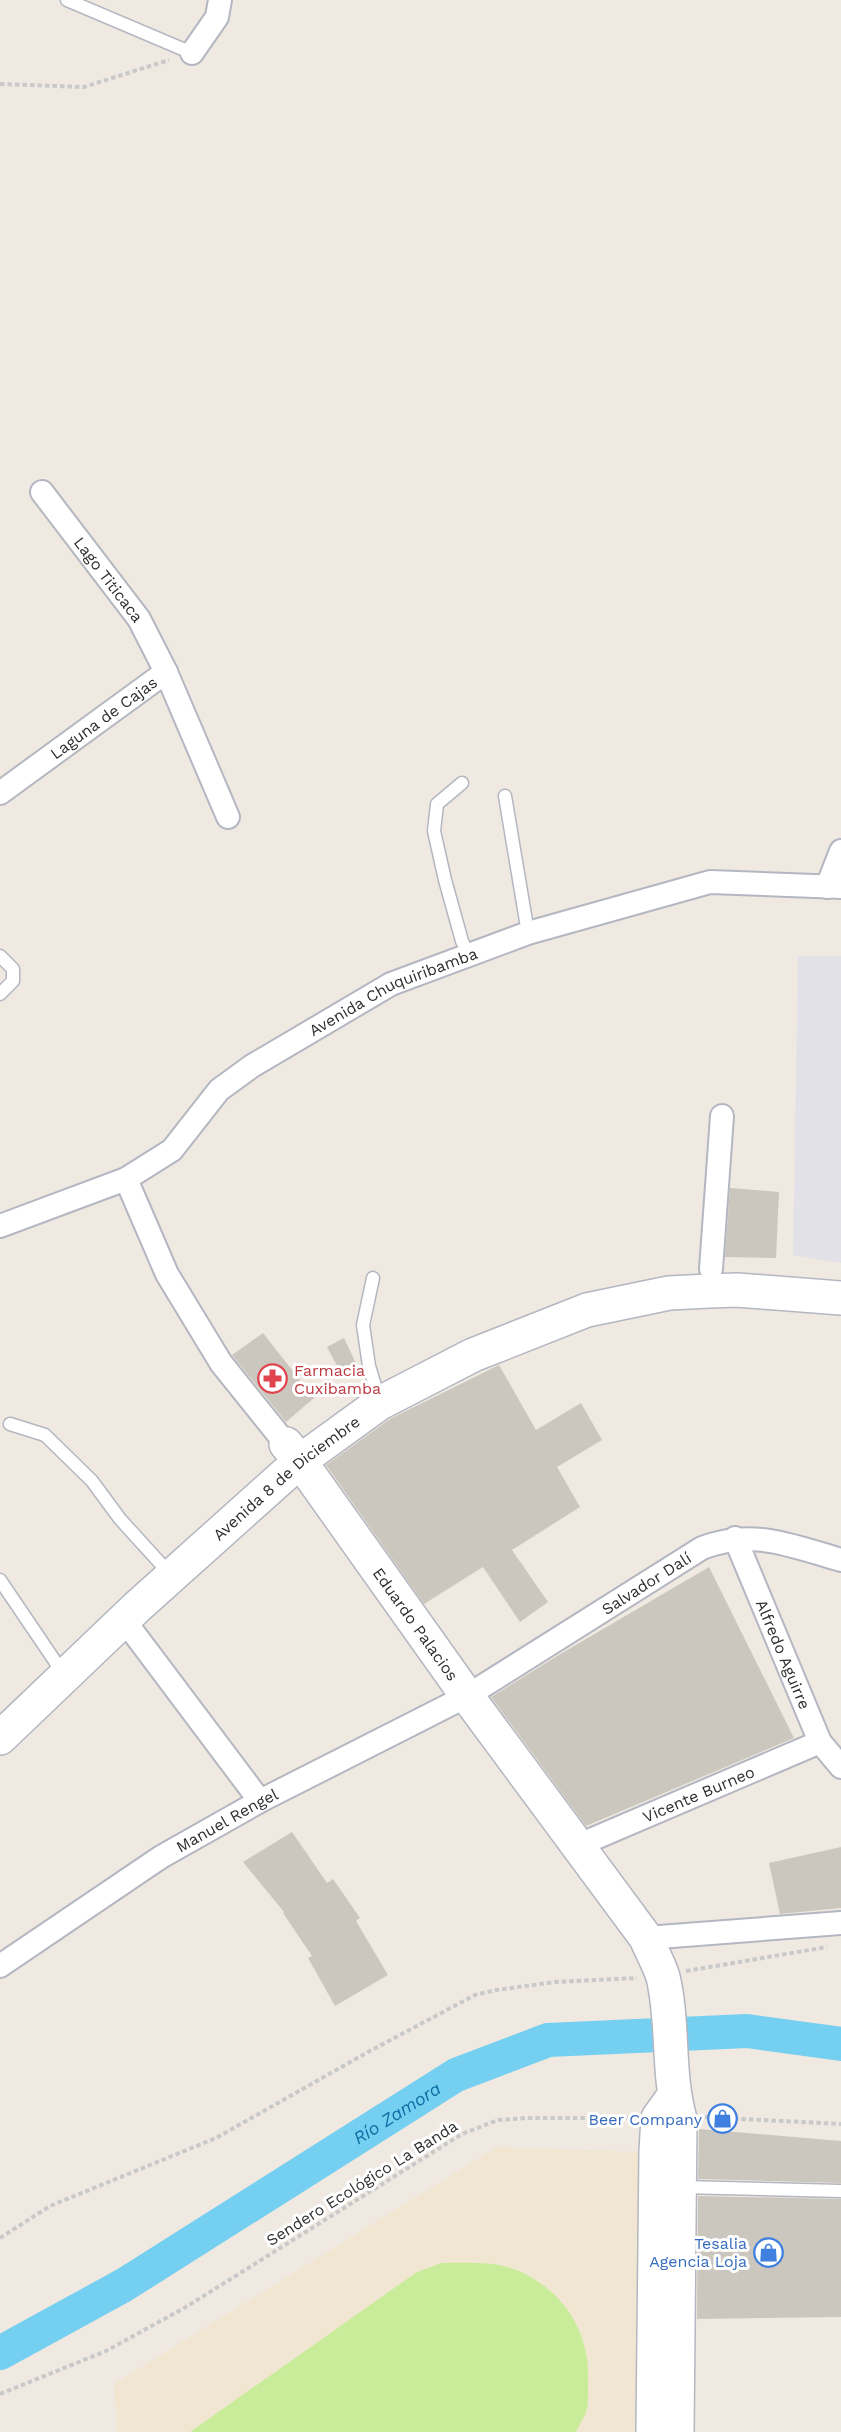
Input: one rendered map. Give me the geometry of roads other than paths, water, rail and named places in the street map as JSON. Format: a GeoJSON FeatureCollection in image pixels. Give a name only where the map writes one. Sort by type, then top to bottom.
{"type":"FeatureCollection","features":[{"type":"Feature","properties":{"kind":"main road","name":"Avenida 8 de Diciembre"},"geometry":{"type":"LineString","coordinates":[[0,1738],[60,1668],[160,1563],[293,1452],[465,1335],[585,1287],[666,1272],[711,1269],[841,1277]]}},
{"type":"Feature","properties":{"kind":"main road","name":"Avenida 8 de Diciembre"},"geometry":{"type":"LineString","coordinates":[[377,1394],[587,1310],[669,1293],[737,1290],[841,1299]]}},
{"type":"Feature","properties":{"kind":"main road","name":"Avenida 8 de Diciembre"},"geometry":{"type":"LineString","coordinates":[[0,1710],[124,1620],[293,1452]]}},
{"type":"Feature","properties":{"kind":"main road","name":"Eduardo Palacios"},"geometry":{"type":"LineString","coordinates":[[293,1452],[467,1696],[646,1938],[662,1975],[669,2017],[672,2102]]}},
{"type":"Feature","properties":{"kind":"main road"},"geometry":{"type":"LineString","coordinates":[[672,2102],[680,2187],[677,2432]]}},
{"type":"Feature","properties":{"kind":"main road"},"geometry":{"type":"LineString","coordinates":[[653,2432],[656,2151],[672,2102]]}},
{"type":"Feature","properties":{"kind":"street"},"geometry":{"type":"LineString","coordinates":[[192,53],[217,17],[220,0]]}},
{"type":"Feature","properties":{"kind":"street","name":"Lago Titicaca"},"geometry":{"type":"LineString","coordinates":[[42,492],[139,619],[166,672]]}},
{"type":"Feature","properties":{"kind":"street","name":"Laguna de Cajas"},"geometry":{"type":"LineString","coordinates":[[0,793],[166,672],[228,817]]}},
{"type":"Feature","properties":{"kind":"street"},"geometry":{"type":"LineString","coordinates":[[834,887],[841,851]]}},
{"type":"Feature","properties":{"kind":"street","name":"Avenida Chuquiribamba"},"geometry":{"type":"LineString","coordinates":[[2,1221],[126,1179],[172,1150],[219,1090],[252,1066],[391,984],[528,933],[710,882],[834,887]]}},
{"type":"Feature","properties":{"kind":"street"},"geometry":{"type":"LineString","coordinates":[[711,1269],[722,1116]]}},
{"type":"Feature","properties":{"kind":"street","name":"Eduardo Palacios"},"geometry":{"type":"LineString","coordinates":[[126,1179],[167,1274],[215,1353],[293,1452]]}},
{"type":"Feature","properties":{"kind":"street","name":"Salvador Dalí"},"geometry":{"type":"LineString","coordinates":[[467,1696],[702,1548],[735,1538],[766,1539],[841,1560]]}},
{"type":"Feature","properties":{"kind":"street","name":"Alfredo Aguirre"},"geometry":{"type":"LineString","coordinates":[[735,1538],[820,1743],[841,1767]]}},
{"type":"Feature","properties":{"kind":"street"},"geometry":{"type":"LineString","coordinates":[[124,1620],[260,1801]]}},
{"type":"Feature","properties":{"kind":"street","name":"Manuel Rengel"},"geometry":{"type":"LineString","coordinates":[[0,1966],[161,1857],[260,1801],[467,1696]]}},
{"type":"Feature","properties":{"kind":"street","name":"Vicente Burneo"},"geometry":{"type":"LineString","coordinates":[[579,1845],[820,1743]]}},
{"type":"Feature","properties":{"kind":"street"},"geometry":{"type":"LineString","coordinates":[[646,1938],[841,1923]]}},
{"type":"Feature","properties":{"kind":"lane"},"geometry":{"type":"LineString","coordinates":[[67,0],[192,53]]}},
{"type":"Feature","properties":{"kind":"lane"},"geometry":{"type":"LineString","coordinates":[[462,783],[437,804],[434,831],[448,890],[469,956]]}},
{"type":"Feature","properties":{"kind":"lane"},"geometry":{"type":"LineString","coordinates":[[506,796],[528,933]]}},
{"type":"Feature","properties":{"kind":"lane"},"geometry":{"type":"LineString","coordinates":[[0,956],[12,969],[12,981],[0,994]]}},
{"type":"Feature","properties":{"kind":"lane"},"geometry":{"type":"LineString","coordinates":[[373,1278],[363,1325],[377,1394]]}},
{"type":"Feature","properties":{"kind":"lane"},"geometry":{"type":"LineString","coordinates":[[10,1424],[45,1435],[92,1480],[120,1519],[160,1563]]}},
{"type":"Feature","properties":{"kind":"lane"},"geometry":{"type":"LineString","coordinates":[[0,1580],[60,1668]]}},
{"type":"Feature","properties":{"kind":"lane"},"geometry":{"type":"LineString","coordinates":[[680,2187],[841,2191]]}},
{"type":"Feature","properties":{"kind":"waterway","name":"Río Zamora"},"geometry":{"type":"LineString","coordinates":[[0,2353],[124,2285],[456,2075],[548,2040],[747,2031],[841,2044]]}},
{"type":"Feature","properties":{"kind":"place","name":"Farmacia Cuxibamba"},"geometry":{"type":"Point","coordinates":[273,1379]}},
{"type":"Feature","properties":{"kind":"place","name":"Beer Company"},"geometry":{"type":"Point","coordinates":[723,2119]}},
{"type":"Feature","properties":{"kind":"place","name":"Tesalia Agencia Loja"},"geometry":{"type":"Point","coordinates":[768,2252]}}]}
